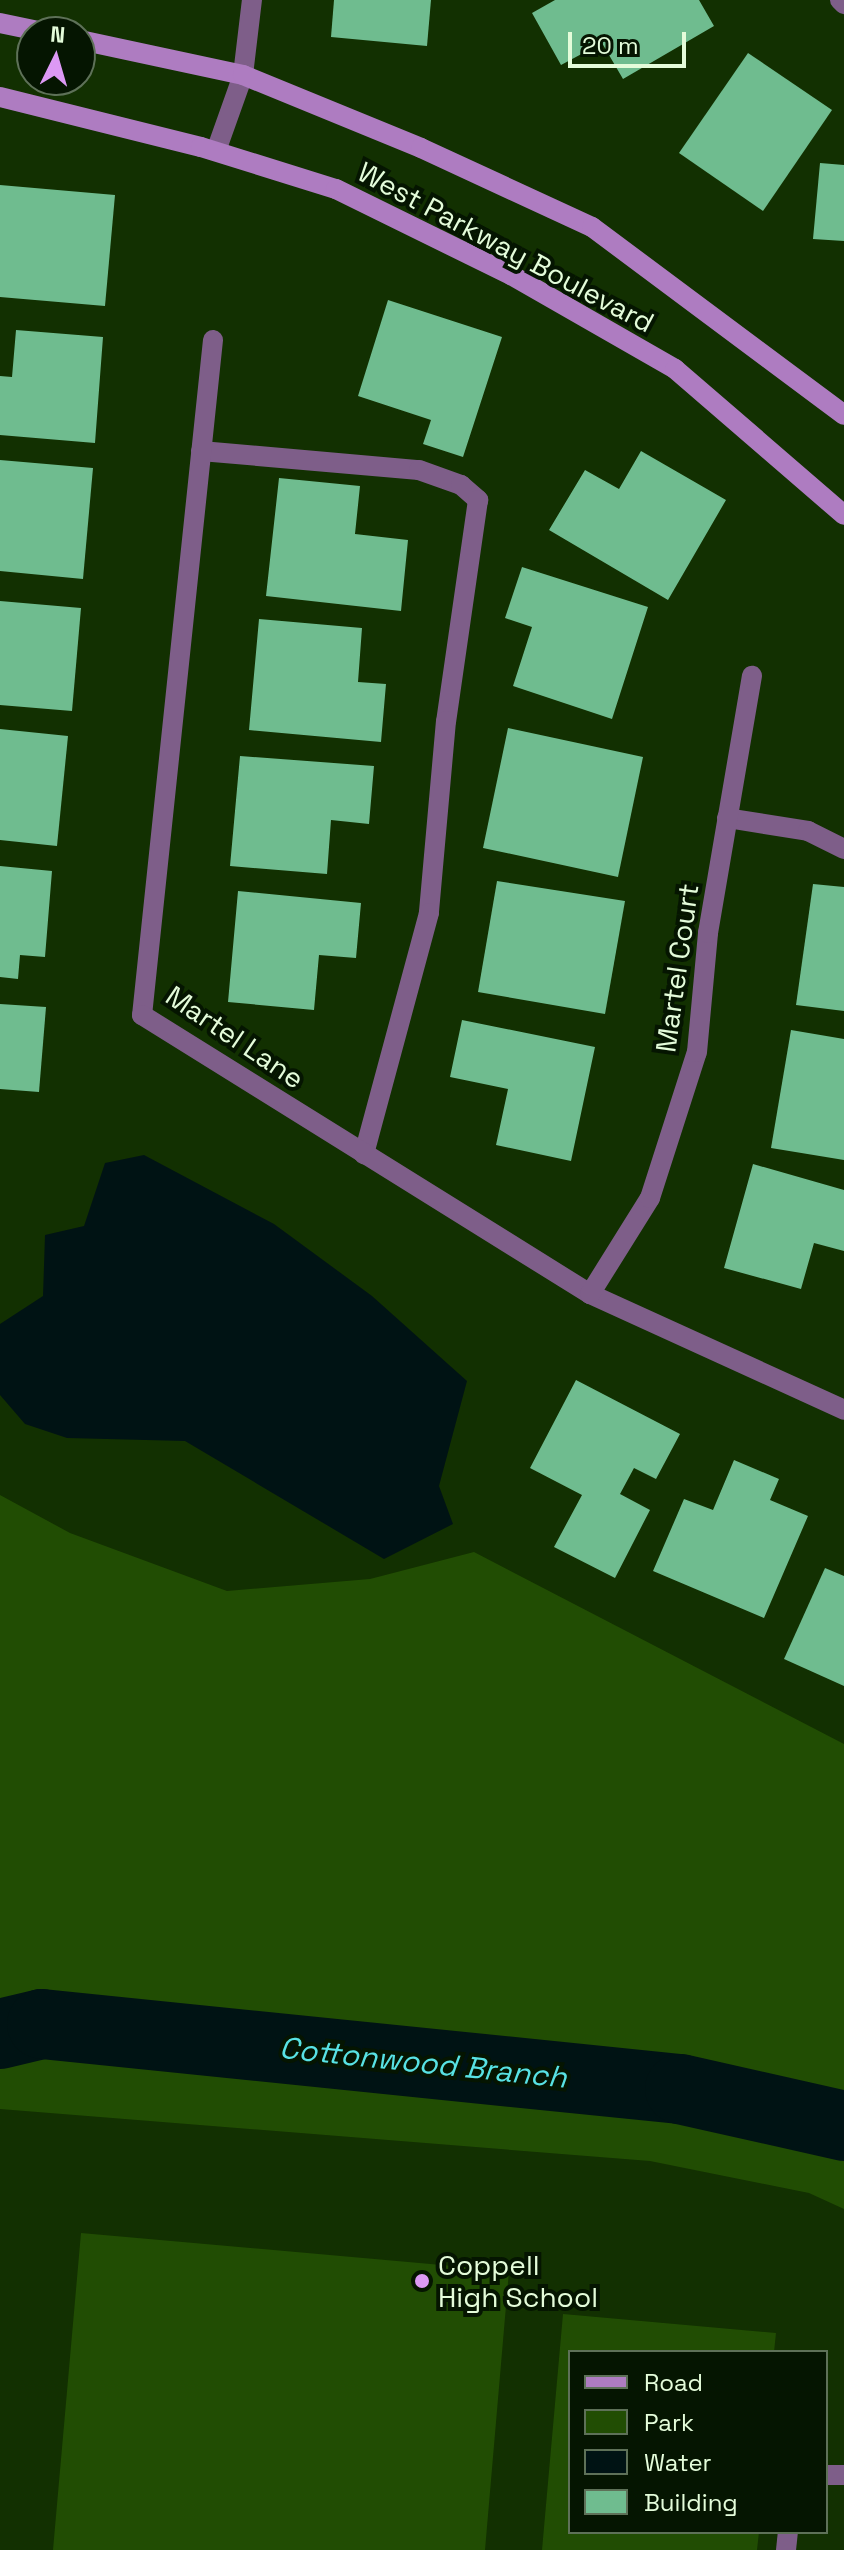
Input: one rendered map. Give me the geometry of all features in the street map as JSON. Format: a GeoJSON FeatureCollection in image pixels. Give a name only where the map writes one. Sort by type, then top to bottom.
{"type":"FeatureCollection","features":[{"type":"Feature","properties":{"kind":"street"},"geometry":{"type":"LineString","coordinates":[[216,151],[243,75],[252,0]]}},
{"type":"Feature","properties":{"kind":"street","name":"West Parkway Boulevard"},"geometry":{"type":"LineString","coordinates":[[96,43],[243,75],[421,148],[592,227],[844,415]]}},
{"type":"Feature","properties":{"kind":"street","name":"West Parkway Boulevard"},"geometry":{"type":"LineString","coordinates":[[0,97],[216,151],[336,189],[511,275],[675,369],[844,515]]}},
{"type":"Feature","properties":{"kind":"street","name":"Martel Lane"},"geometry":{"type":"LineString","coordinates":[[213,340],[142,1015],[590,1294],[844,1409]]}},
{"type":"Feature","properties":{"kind":"street"},"geometry":{"type":"LineString","coordinates":[[201,451],[419,470],[461,485],[478,500],[446,721],[429,913],[364,1154]]}},
{"type":"Feature","properties":{"kind":"street","name":"Martel Court"},"geometry":{"type":"LineString","coordinates":[[590,1294],[650,1198],[697,1052],[708,933],[752,676]]}},
{"type":"Feature","properties":{"kind":"street"},"geometry":{"type":"LineString","coordinates":[[727,818],[808,831],[844,849]]}},
{"type":"Feature","properties":{"kind":"green space"},"geometry":{"type":"Polygon","coordinates":[[[0,1495],[70,1533],[227,1591],[370,1579],[474,1552],[844,1744],[844,2209],[809,2193],[650,2161],[0,2109],[0,1495]]]}},
{"type":"Feature","properties":{"kind":"green space"},"geometry":{"type":"Polygon","coordinates":[[[81,2233],[509,2271],[485,2550],[53,2550],[81,2233]]]}},
{"type":"Feature","properties":{"kind":"green space"},"geometry":{"type":"Polygon","coordinates":[[[563,2314],[776,2333],[774,2350],[568,2350],[568,2534],[759,2534],[757,2550],[542,2550],[563,2314]]]}},
{"type":"Feature","properties":{"kind":"water"},"geometry":{"type":"Polygon","coordinates":[[[144,1155],[274,1224],[372,1296],[467,1381],[439,1486],[453,1524],[384,1559],[185,1441],[67,1438],[25,1424],[0,1395],[0,1324],[43,1296],[45,1235],[84,1226],[105,1163],[144,1155]]]}},
{"type":"Feature","properties":{"kind":"building"},"geometry":{"type":"Polygon","coordinates":[[[334,0],[431,0],[427,46],[331,37],[334,0]]]}},
{"type":"Feature","properties":{"kind":"building"},"geometry":{"type":"Polygon","coordinates":[[[555,0],[699,0],[714,26],[623,79],[602,43],[561,65],[532,13],[555,0]]]}},
{"type":"Feature","properties":{"kind":"building"},"geometry":{"type":"Polygon","coordinates":[[[748,53],[832,110],[763,211],[679,153],[748,53]]]}},
{"type":"Feature","properties":{"kind":"building"},"geometry":{"type":"Polygon","coordinates":[[[820,163],[844,165],[844,241],[813,239],[820,163]]]}},
{"type":"Feature","properties":{"kind":"building"},"geometry":{"type":"Polygon","coordinates":[[[0,185],[115,195],[105,306],[0,297],[0,185]]]}},
{"type":"Feature","properties":{"kind":"building"},"geometry":{"type":"Polygon","coordinates":[[[388,300],[502,337],[463,457],[423,444],[431,420],[358,396],[388,300]]]}},
{"type":"Feature","properties":{"kind":"building"},"geometry":{"type":"Polygon","coordinates":[[[16,330],[103,337],[95,443],[0,435],[0,376],[12,377],[16,330]]]}},
{"type":"Feature","properties":{"kind":"building"},"geometry":{"type":"Polygon","coordinates":[[[641,451],[726,500],[668,600],[549,530],[585,470],[619,489],[641,451]]]}},
{"type":"Feature","properties":{"kind":"building"},"geometry":{"type":"Polygon","coordinates":[[[0,460],[93,468],[83,579],[0,571],[0,460]]]}},
{"type":"Feature","properties":{"kind":"building"},"geometry":{"type":"Polygon","coordinates":[[[279,478],[360,486],[355,534],[408,540],[401,611],[266,596],[279,478]]]}},
{"type":"Feature","properties":{"kind":"building"},"geometry":{"type":"Polygon","coordinates":[[[522,567],[648,607],[612,719],[513,686],[532,627],[505,618],[522,567]]]}},
{"type":"Feature","properties":{"kind":"building"},"geometry":{"type":"Polygon","coordinates":[[[0,601],[81,608],[72,711],[0,705],[0,601]]]}},
{"type":"Feature","properties":{"kind":"building"},"geometry":{"type":"Polygon","coordinates":[[[259,619],[362,628],[358,682],[386,684],[381,742],[249,730],[259,619]]]}},
{"type":"Feature","properties":{"kind":"building"},"geometry":{"type":"Polygon","coordinates":[[[508,728],[643,757],[618,877],[483,848],[508,728]]]}},
{"type":"Feature","properties":{"kind":"building"},"geometry":{"type":"Polygon","coordinates":[[[0,729],[68,736],[57,846],[0,840],[0,729]]]}},
{"type":"Feature","properties":{"kind":"building"},"geometry":{"type":"Polygon","coordinates":[[[240,756],[374,766],[369,824],[331,820],[327,874],[230,866],[240,756]]]}},
{"type":"Feature","properties":{"kind":"building"},"geometry":{"type":"Polygon","coordinates":[[[0,866],[52,871],[45,957],[20,955],[18,979],[0,977],[0,866]]]}},
{"type":"Feature","properties":{"kind":"building"},"geometry":{"type":"Polygon","coordinates":[[[497,881],[625,901],[605,1014],[478,992],[497,881]]]}},
{"type":"Feature","properties":{"kind":"building"},"geometry":{"type":"Polygon","coordinates":[[[813,884],[844,887],[844,1011],[796,1005],[813,884]]]}},
{"type":"Feature","properties":{"kind":"building"},"geometry":{"type":"Polygon","coordinates":[[[238,891],[361,903],[356,958],[319,955],[314,1010],[228,1002],[238,891]]]}},
{"type":"Feature","properties":{"kind":"building"},"geometry":{"type":"Polygon","coordinates":[[[0,1004],[46,1007],[39,1092],[0,1089],[0,1004]]]}},
{"type":"Feature","properties":{"kind":"building"},"geometry":{"type":"Polygon","coordinates":[[[462,1020],[595,1047],[571,1161],[496,1145],[508,1089],[450,1077],[462,1020]]]}},
{"type":"Feature","properties":{"kind":"building"},"geometry":{"type":"Polygon","coordinates":[[[791,1030],[844,1039],[844,1160],[771,1148],[791,1030]]]}},
{"type":"Feature","properties":{"kind":"building"},"geometry":{"type":"Polygon","coordinates":[[[753,1164],[844,1190],[844,1251],[814,1243],[801,1289],[724,1268],[753,1164]]]}},
{"type":"Feature","properties":{"kind":"building"},"geometry":{"type":"Polygon","coordinates":[[[576,1380],[680,1434],[656,1479],[634,1468],[620,1494],[650,1510],[615,1578],[554,1547],[582,1495],[530,1468],[576,1380]]]}},
{"type":"Feature","properties":{"kind":"building"},"geometry":{"type":"Polygon","coordinates":[[[734,1460],[779,1479],[770,1500],[808,1516],[764,1618],[653,1571],[684,1499],[713,1510],[734,1460]]]}},
{"type":"Feature","properties":{"kind":"building"},"geometry":{"type":"Polygon","coordinates":[[[825,1568],[844,1576],[844,1686],[784,1659],[825,1568]]]}},
{"type":"Feature","properties":{"kind":"waterway","name":"Cottonwood Branch"},"geometry":{"type":"LineString","coordinates":[[0,2034],[42,2024],[680,2089],[844,2126]]}},
{"type":"Feature","properties":{"kind":"place","name":"Coppell High School"},"geometry":{"type":"Point","coordinates":[422,2281]}}]}
